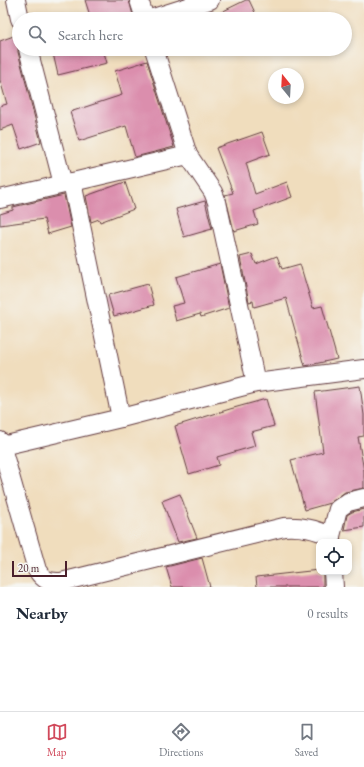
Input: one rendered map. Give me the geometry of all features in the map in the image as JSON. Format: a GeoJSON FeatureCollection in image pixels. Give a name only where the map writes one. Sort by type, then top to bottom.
{"type":"FeatureCollection","features":[{"type":"Feature","properties":{"kind":"street"},"geometry":{"type":"LineString","coordinates":[[16,0],[19,12]]}},
{"type":"Feature","properties":{"kind":"street"},"geometry":{"type":"LineString","coordinates":[[139,0],[142,12]]}},
{"type":"Feature","properties":{"kind":"street"},"geometry":{"type":"LineString","coordinates":[[172,12],[210,0]]}},
{"type":"Feature","properties":{"kind":"street"},"geometry":{"type":"LineString","coordinates":[[30,56],[67,183],[121,418]]}},
{"type":"Feature","properties":{"kind":"street"},"geometry":{"type":"LineString","coordinates":[[156,56],[188,154],[213,192],[217,202],[256,383]]}},
{"type":"Feature","properties":{"kind":"street"},"geometry":{"type":"LineString","coordinates":[[0,199],[188,154]]}},
{"type":"Feature","properties":{"kind":"street"},"geometry":{"type":"LineString","coordinates":[[364,369],[256,383],[121,418],[1,444],[37,570],[43,578],[50,582],[69,580],[284,527],[297,526],[310,528],[331,539],[338,509],[348,502],[364,498]]}},
{"type":"Feature","properties":{"kind":"street"},"geometry":{"type":"LineString","coordinates":[[333,575],[334,587]]}},
{"type":"Feature","properties":{"kind":"building"},"geometry":{"type":"Polygon","coordinates":[[[85,0],[129,0],[132,12],[89,12],[85,0]]]}},
{"type":"Feature","properties":{"kind":"building"},"geometry":{"type":"Polygon","coordinates":[[[249,0],[255,12],[221,12],[249,0]]]}},
{"type":"Feature","properties":{"kind":"building"},"geometry":{"type":"Polygon","coordinates":[[[12,37],[12,56],[19,56],[41,142],[21,149],[13,125],[0,130],[0,106],[7,104],[0,80],[0,41],[12,37]]]}},
{"type":"Feature","properties":{"kind":"building"},"geometry":{"type":"Polygon","coordinates":[[[54,56],[105,56],[107,63],[58,75],[54,56]]]}},
{"type":"Feature","properties":{"kind":"building"},"geometry":{"type":"Polygon","coordinates":[[[147,61],[174,147],[135,157],[126,126],[79,141],[70,112],[122,95],[115,71],[147,61]]]}},
{"type":"Feature","properties":{"kind":"building"},"geometry":{"type":"Polygon","coordinates":[[[262,132],[270,154],[246,163],[255,194],[287,182],[292,197],[254,211],[258,224],[234,231],[225,195],[233,193],[216,148],[262,132]]]}},
{"type":"Feature","properties":{"kind":"building"},"geometry":{"type":"Polygon","coordinates":[[[125,182],[134,209],[100,222],[99,219],[91,222],[86,196],[125,182]]]}},
{"type":"Feature","properties":{"kind":"building"},"geometry":{"type":"Polygon","coordinates":[[[64,195],[71,227],[48,234],[44,219],[0,225],[0,214],[13,210],[13,207],[64,195]]]}},
{"type":"Feature","properties":{"kind":"building"},"geometry":{"type":"Polygon","coordinates":[[[205,201],[212,229],[184,237],[176,209],[205,201]]]}},
{"type":"Feature","properties":{"kind":"building"},"geometry":{"type":"Polygon","coordinates":[[[252,254],[256,264],[277,256],[282,269],[300,264],[313,308],[322,306],[337,359],[305,366],[286,298],[254,307],[253,301],[249,302],[240,257],[252,254]]]}},
{"type":"Feature","properties":{"kind":"building"},"geometry":{"type":"Polygon","coordinates":[[[220,264],[229,308],[201,317],[200,314],[176,321],[172,306],[184,303],[176,277],[220,264]]]}},
{"type":"Feature","properties":{"kind":"building"},"geometry":{"type":"Polygon","coordinates":[[[148,284],[154,305],[114,316],[108,295],[148,284]]]}},
{"type":"Feature","properties":{"kind":"building"},"geometry":{"type":"Polygon","coordinates":[[[360,386],[364,415],[364,436],[358,437],[364,471],[364,488],[345,492],[330,503],[305,510],[291,460],[323,452],[315,392],[360,386]]]}},
{"type":"Feature","properties":{"kind":"building"},"geometry":{"type":"Polygon","coordinates":[[[266,399],[274,426],[251,432],[255,446],[217,457],[219,465],[189,474],[175,426],[266,399]]]}},
{"type":"Feature","properties":{"kind":"building"},"geometry":{"type":"Polygon","coordinates":[[[180,494],[197,538],[178,542],[162,501],[180,494]]]}},
{"type":"Feature","properties":{"kind":"building"},"geometry":{"type":"Polygon","coordinates":[[[364,509],[364,527],[344,530],[347,515],[364,509]]]}},
{"type":"Feature","properties":{"kind":"building"},"geometry":{"type":"Polygon","coordinates":[[[202,558],[210,587],[172,587],[166,567],[202,558]]]}},
{"type":"Feature","properties":{"kind":"building"},"geometry":{"type":"Polygon","coordinates":[[[316,570],[316,575],[323,575],[323,587],[257,587],[256,577],[316,570]]]}}]}
